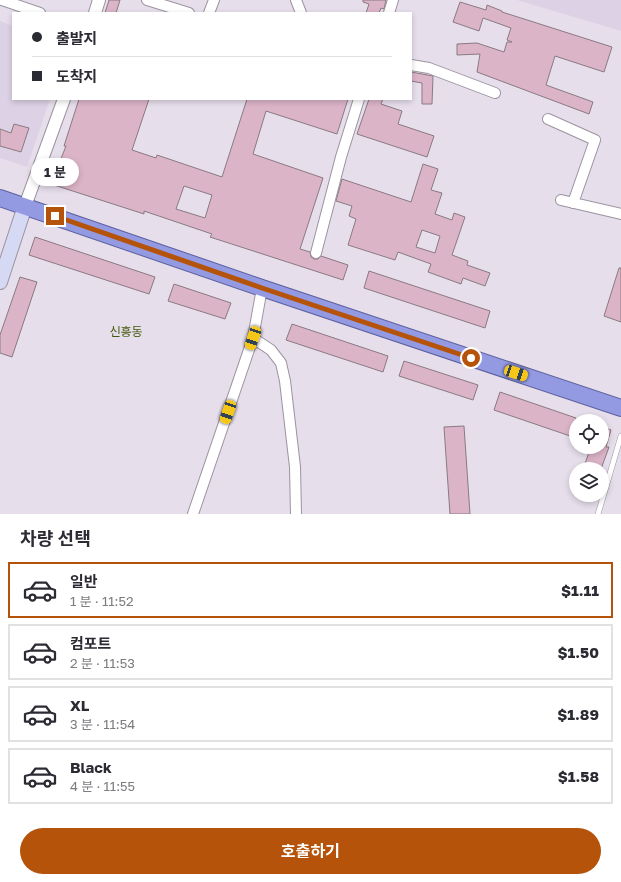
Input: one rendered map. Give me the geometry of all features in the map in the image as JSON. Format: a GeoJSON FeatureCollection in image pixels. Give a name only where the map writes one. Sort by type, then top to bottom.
{"type":"FeatureCollection","features":[{"type":"Feature","properties":{"kind":"highway"},"geometry":{"type":"LineString","coordinates":[[0,198],[262,288],[621,408]]}},
{"type":"Feature","properties":{"kind":"main road"},"geometry":{"type":"LineString","coordinates":[[0,282],[25,206]]}},
{"type":"Feature","properties":{"kind":"street"},"geometry":{"type":"LineString","coordinates":[[2,0],[37,12]]}},
{"type":"Feature","properties":{"kind":"street"},"geometry":{"type":"LineString","coordinates":[[95,12],[100,0]]}},
{"type":"Feature","properties":{"kind":"street"},"geometry":{"type":"LineString","coordinates":[[147,0],[186,12]]}},
{"type":"Feature","properties":{"kind":"street"},"geometry":{"type":"LineString","coordinates":[[209,12],[214,0]]}},
{"type":"Feature","properties":{"kind":"street"},"geometry":{"type":"LineString","coordinates":[[296,0],[301,12]]}},
{"type":"Feature","properties":{"kind":"street"},"geometry":{"type":"LineString","coordinates":[[389,12],[393,0]]}},
{"type":"Feature","properties":{"kind":"street"},"geometry":{"type":"LineString","coordinates":[[412,65],[429,68],[495,93]]}},
{"type":"Feature","properties":{"kind":"street"},"geometry":{"type":"LineString","coordinates":[[25,206],[64,100]]}},
{"type":"Feature","properties":{"kind":"street"},"geometry":{"type":"LineString","coordinates":[[316,253],[341,156],[359,100]]}},
{"type":"Feature","properties":{"kind":"street"},"geometry":{"type":"LineString","coordinates":[[548,119],[595,140],[573,203]]}},
{"type":"Feature","properties":{"kind":"street"},"geometry":{"type":"LineString","coordinates":[[561,200],[621,214]]}},
{"type":"Feature","properties":{"kind":"street"},"geometry":{"type":"LineString","coordinates":[[193,514],[253,338],[262,288]]}},
{"type":"Feature","properties":{"kind":"street"},"geometry":{"type":"LineString","coordinates":[[253,338],[271,350],[281,363],[285,381],[295,467],[296,514]]}},
{"type":"Feature","properties":{"kind":"lane"},"geometry":{"type":"LineString","coordinates":[[598,514],[621,436]]}},
{"type":"Feature","properties":{"kind":"shaded area"},"geometry":{"type":"Polygon","coordinates":[[[517,0],[621,0],[621,31],[517,0]]]}},
{"type":"Feature","properties":{"kind":"shaded area"},"geometry":{"type":"Polygon","coordinates":[[[0,21],[12,26],[12,100],[50,100],[27,167],[0,158],[0,21]]]}},
{"type":"Feature","properties":{"kind":"building"},"geometry":{"type":"Polygon","coordinates":[[[109,0],[120,0],[116,12],[105,12],[109,0]]]}},
{"type":"Feature","properties":{"kind":"building"},"geometry":{"type":"Polygon","coordinates":[[[363,0],[386,0],[384,9],[381,8],[379,12],[366,12],[369,4],[363,2],[363,0]]]}},
{"type":"Feature","properties":{"kind":"building"},"geometry":{"type":"Polygon","coordinates":[[[460,2],[486,10],[487,5],[502,12],[612,47],[604,72],[555,56],[546,85],[593,102],[589,114],[477,72],[480,54],[457,55],[457,44],[477,43],[504,52],[507,42],[512,42],[507,40],[511,28],[483,18],[479,31],[453,22],[460,2]]]}},
{"type":"Feature","properties":{"kind":"building"},"geometry":{"type":"Polygon","coordinates":[[[412,72],[433,76],[432,104],[422,104],[422,83],[412,81],[412,72]]]}},
{"type":"Feature","properties":{"kind":"building"},"geometry":{"type":"Polygon","coordinates":[[[79,100],[149,100],[132,150],[156,158],[157,155],[222,177],[247,100],[348,100],[337,134],[266,111],[253,154],[323,178],[300,249],[310,252],[311,257],[314,259],[318,259],[321,256],[348,265],[343,280],[210,237],[212,234],[144,211],[144,214],[51,184],[66,146],[64,146],[79,100]],[[184,186],[176,209],[205,218],[212,195],[184,186]]]}},
{"type":"Feature","properties":{"kind":"building"},"geometry":{"type":"Polygon","coordinates":[[[369,100],[383,100],[381,104],[402,111],[398,124],[434,136],[427,157],[357,134],[369,100]]]}},
{"type":"Feature","properties":{"kind":"building"},"geometry":{"type":"Polygon","coordinates":[[[14,124],[29,128],[21,152],[0,146],[0,129],[11,133],[14,124]]]}},
{"type":"Feature","properties":{"kind":"building"},"geometry":{"type":"Polygon","coordinates":[[[423,164],[438,169],[431,190],[442,193],[435,214],[452,220],[454,213],[465,217],[452,255],[468,261],[467,265],[490,273],[485,286],[463,278],[461,284],[428,272],[431,264],[398,252],[395,260],[348,245],[356,219],[349,216],[352,206],[336,201],[342,179],[411,202],[423,164]],[[422,230],[416,247],[435,253],[440,236],[422,230]]]}},
{"type":"Feature","properties":{"kind":"building"},"geometry":{"type":"Polygon","coordinates":[[[35,237],[155,277],[149,294],[29,255],[35,237]]]}},
{"type":"Feature","properties":{"kind":"building"},"geometry":{"type":"Polygon","coordinates":[[[619,268],[621,268],[621,322],[604,316],[619,268]]]}},
{"type":"Feature","properties":{"kind":"building"},"geometry":{"type":"Polygon","coordinates":[[[369,271],[490,311],[485,328],[364,288],[369,271]]]}},
{"type":"Feature","properties":{"kind":"building"},"geometry":{"type":"Polygon","coordinates":[[[20,277],[37,282],[12,357],[0,353],[0,335],[20,277]]]}},
{"type":"Feature","properties":{"kind":"building"},"geometry":{"type":"Polygon","coordinates":[[[174,284],[231,303],[225,319],[168,301],[174,284]]]}},
{"type":"Feature","properties":{"kind":"building"},"geometry":{"type":"Polygon","coordinates":[[[292,324],[388,356],[383,372],[286,340],[292,324]]]}},
{"type":"Feature","properties":{"kind":"building"},"geometry":{"type":"Polygon","coordinates":[[[404,361],[478,385],[473,400],[399,376],[404,361]]]}},
{"type":"Feature","properties":{"kind":"building"},"geometry":{"type":"Polygon","coordinates":[[[500,392],[569,416],[569,436],[494,410],[500,392]]]}},
{"type":"Feature","properties":{"kind":"building"},"geometry":{"type":"Polygon","coordinates":[[[464,426],[470,514],[450,514],[444,427],[464,426]]]}},
{"type":"Feature","properties":{"kind":"building"},"geometry":{"type":"Polygon","coordinates":[[[588,454],[606,454],[604,462],[586,462],[588,454]]]}},
{"type":"Feature","properties":{"kind":"district","name":"신흥동"},"geometry":{"type":"Point","coordinates":[126,331]}},
{"type":"Feature","properties":{"kind":"route"},"geometry":{"type":"LineString","coordinates":[[55,216],[262,288],[471,358]]}}]}
